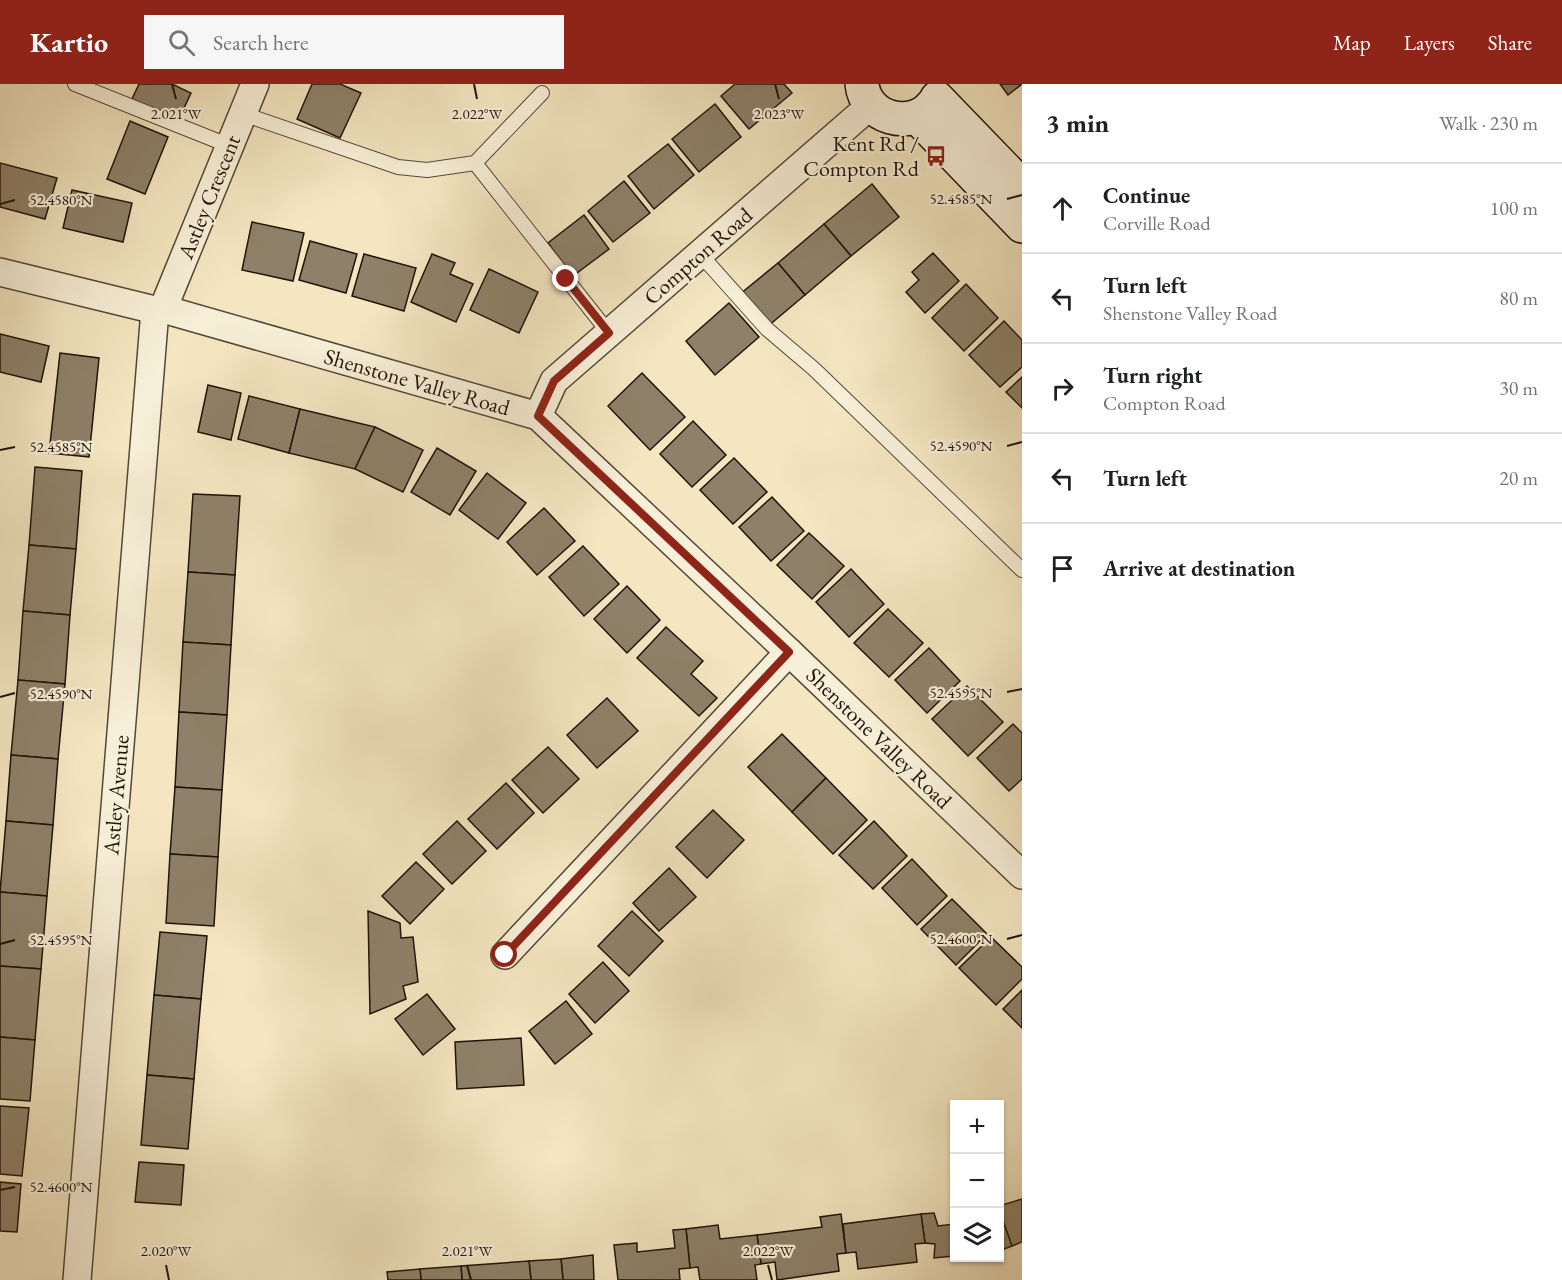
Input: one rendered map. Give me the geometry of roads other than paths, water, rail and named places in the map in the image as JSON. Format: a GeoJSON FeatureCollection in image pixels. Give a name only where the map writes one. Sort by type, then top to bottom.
{"type":"FeatureCollection","features":[{"type":"Feature","properties":{"kind":"main road"},"geometry":{"type":"LineString","coordinates":[[867,95],[884,116],[900,120],[932,100]]}},
{"type":"Feature","properties":{"kind":"main road"},"geometry":{"type":"LineString","coordinates":[[932,100],[1022,186]]}},
{"type":"Feature","properties":{"kind":"main road"},"geometry":{"type":"LineString","coordinates":[[932,100],[1022,226]]}},
{"type":"Feature","properties":{"kind":"street","name":"Astley Crescent"},"geometry":{"type":"LineString","coordinates":[[159,310],[255,84]]}},
{"type":"Feature","properties":{"kind":"street","name":"Compton Road"},"geometry":{"type":"LineString","coordinates":[[538,416],[554,381],[700,254],[867,95]]}},
{"type":"Feature","properties":{"kind":"street","name":"Shenstone Valley Road"},"geometry":{"type":"LineString","coordinates":[[0,272],[159,310],[538,416],[1022,875]]}},
{"type":"Feature","properties":{"kind":"street","name":"Astley Avenue"},"geometry":{"type":"LineString","coordinates":[[78,1280],[159,310]]}},
{"type":"Feature","properties":{"kind":"street"},"geometry":{"type":"LineString","coordinates":[[505,955],[789,652]]}},
{"type":"Feature","properties":{"kind":"lane"},"geometry":{"type":"LineString","coordinates":[[75,84],[230,146]]}},
{"type":"Feature","properties":{"kind":"lane"},"geometry":{"type":"LineString","coordinates":[[243,114],[398,167],[427,170],[475,163],[542,93]]}},
{"type":"Feature","properties":{"kind":"lane"},"geometry":{"type":"LineString","coordinates":[[475,163],[609,333]]}},
{"type":"Feature","properties":{"kind":"lane"},"geometry":{"type":"LineString","coordinates":[[700,254],[767,329],[814,369],[1022,570]]}},
{"type":"Feature","properties":{"kind":"place","name":"Kent Rd / Compton Rd"},"geometry":{"type":"Point","coordinates":[936,156]}}]}
